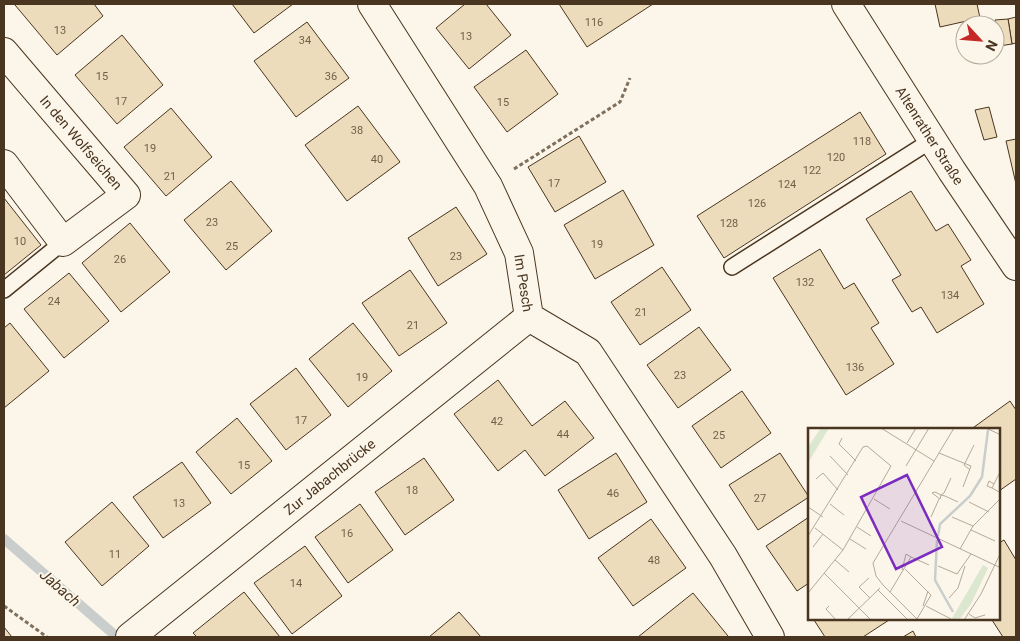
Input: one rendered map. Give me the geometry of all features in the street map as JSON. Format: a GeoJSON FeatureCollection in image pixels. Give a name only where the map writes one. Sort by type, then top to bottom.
{"type":"FeatureCollection","features":[{"type":"Feature","properties":{"kind":"street","name":"Im Pesch"},"geometry":{"type":"LineString","coordinates":[[372,4],[488,186],[519,253],[529,317],[588,352],[723,556],[770,637]]}},
{"type":"Feature","properties":{"kind":"street","name":"Altenrather Straße"},"geometry":{"type":"LineString","coordinates":[[846,4],[952,171],[1016,266]]}},
{"type":"Feature","properties":{"kind":"street","name":"In den Wolfseichen"},"geometry":{"type":"LineString","coordinates":[[4,52],[126,195],[63,242]]}},
{"type":"Feature","properties":{"kind":"street"},"geometry":{"type":"LineString","coordinates":[[4,164],[63,242]]}},
{"type":"Feature","properties":{"kind":"street","name":"Zur Jabachbrücke"},"geometry":{"type":"LineString","coordinates":[[130,637],[529,317]]}},
{"type":"Feature","properties":{"kind":"lane"},"geometry":{"type":"LineString","coordinates":[[732,267],[932,140]]}},
{"type":"Feature","properties":{"kind":"lane","name":"In den Wolfseichen"},"geometry":{"type":"LineString","coordinates":[[4,290],[63,242]]}},
{"type":"Feature","properties":{"kind":"path"},"geometry":{"type":"LineString","coordinates":[[488,186],[620,102],[630,78]]}},
{"type":"Feature","properties":{"kind":"path"},"geometry":{"type":"LineString","coordinates":[[4,606],[47,637]]}},
{"type":"Feature","properties":{"kind":"building"},"geometry":{"type":"Polygon","coordinates":[[[94,4],[103,16],[57,55],[15,5],[94,4]]]}},
{"type":"Feature","properties":{"kind":"building"},"geometry":{"type":"Polygon","coordinates":[[[232,4],[293,4],[254,33],[232,4]]]}},
{"type":"Feature","properties":{"kind":"building"},"geometry":{"type":"Polygon","coordinates":[[[465,4],[486,4],[511,35],[469,69],[436,28],[465,4]]]}},
{"type":"Feature","properties":{"kind":"building"},"geometry":{"type":"Polygon","coordinates":[[[559,4],[653,4],[587,47],[559,4]]]}},
{"type":"Feature","properties":{"kind":"building"},"geometry":{"type":"Polygon","coordinates":[[[935,4],[977,4],[979,15],[955,15],[955,24],[940,27],[935,4]]]}},
{"type":"Feature","properties":{"kind":"building"},"geometry":{"type":"Polygon","coordinates":[[[1016,17],[1016,43],[1012,44],[1008,19],[1016,17]]]}},
{"type":"Feature","properties":{"kind":"building"},"geometry":{"type":"Polygon","coordinates":[[[1005,19],[1008,19],[1012,44],[1005,45],[1005,19]]]}},
{"type":"Feature","properties":{"kind":"building"},"geometry":{"type":"Polygon","coordinates":[[[307,22],[349,78],[296,117],[254,61],[307,22]]]}},
{"type":"Feature","properties":{"kind":"building"},"geometry":{"type":"Polygon","coordinates":[[[122,35],[163,85],[117,124],[75,75],[122,35]]]}},
{"type":"Feature","properties":{"kind":"building"},"geometry":{"type":"Polygon","coordinates":[[[526,50],[558,94],[507,132],[474,87],[526,50]]]}},
{"type":"Feature","properties":{"kind":"building"},"geometry":{"type":"Polygon","coordinates":[[[358,106],[400,162],[347,201],[305,145],[358,106]]]}},
{"type":"Feature","properties":{"kind":"building"},"geometry":{"type":"Polygon","coordinates":[[[989,107],[997,137],[984,140],[975,110],[989,107]]]}},
{"type":"Feature","properties":{"kind":"building"},"geometry":{"type":"Polygon","coordinates":[[[171,108],[212,157],[166,196],[124,147],[171,108]]]}},
{"type":"Feature","properties":{"kind":"building"},"geometry":{"type":"Polygon","coordinates":[[[860,112],[886,154],[724,258],[697,216],[860,112]]]}},
{"type":"Feature","properties":{"kind":"building"},"geometry":{"type":"Polygon","coordinates":[[[579,136],[606,182],[555,212],[528,167],[579,136]]]}},
{"type":"Feature","properties":{"kind":"building"},"geometry":{"type":"Polygon","coordinates":[[[1016,139],[1016,184],[1006,141],[1016,139]]]}},
{"type":"Feature","properties":{"kind":"building"},"geometry":{"type":"Polygon","coordinates":[[[231,181],[272,231],[226,270],[184,220],[231,181]]]}},
{"type":"Feature","properties":{"kind":"building"},"geometry":{"type":"Polygon","coordinates":[[[623,190],[654,245],[595,279],[564,225],[623,190]]]}},
{"type":"Feature","properties":{"kind":"building"},"geometry":{"type":"Polygon","coordinates":[[[911,191],[936,231],[948,224],[971,260],[961,266],[984,304],[937,333],[921,307],[912,312],[892,280],[901,275],[866,219],[911,191]]]}},
{"type":"Feature","properties":{"kind":"building"},"geometry":{"type":"Polygon","coordinates":[[[4,198],[41,245],[4,275],[4,198]]]}},
{"type":"Feature","properties":{"kind":"building"},"geometry":{"type":"Polygon","coordinates":[[[456,207],[487,254],[438,286],[408,238],[456,207]]]}},
{"type":"Feature","properties":{"kind":"building"},"geometry":{"type":"Polygon","coordinates":[[[130,223],[170,272],[121,312],[82,263],[130,223]]]}},
{"type":"Feature","properties":{"kind":"building"},"geometry":{"type":"Polygon","coordinates":[[[820,249],[844,289],[854,283],[879,323],[871,328],[894,364],[846,395],[773,278],[820,249]]]}},
{"type":"Feature","properties":{"kind":"building"},"geometry":{"type":"Polygon","coordinates":[[[662,267],[691,310],[640,345],[611,302],[662,267]]]}},
{"type":"Feature","properties":{"kind":"building"},"geometry":{"type":"Polygon","coordinates":[[[410,270],[447,323],[399,356],[362,303],[410,270]]]}},
{"type":"Feature","properties":{"kind":"building"},"geometry":{"type":"Polygon","coordinates":[[[69,273],[109,321],[64,358],[24,309],[69,273]]]}},
{"type":"Feature","properties":{"kind":"building"},"geometry":{"type":"Polygon","coordinates":[[[10,323],[49,371],[4,408],[4,328],[10,323]]]}},
{"type":"Feature","properties":{"kind":"building"},"geometry":{"type":"Polygon","coordinates":[[[353,323],[392,371],[348,407],[309,359],[353,323]]]}},
{"type":"Feature","properties":{"kind":"building"},"geometry":{"type":"Polygon","coordinates":[[[699,327],[731,370],[678,408],[647,365],[699,327]]]}},
{"type":"Feature","properties":{"kind":"building"},"geometry":{"type":"Polygon","coordinates":[[[296,368],[331,415],[286,450],[250,404],[296,368]]]}},
{"type":"Feature","properties":{"kind":"building"},"geometry":{"type":"Polygon","coordinates":[[[498,380],[532,426],[565,401],[594,438],[545,476],[525,450],[498,471],[454,414],[498,380]]]}},
{"type":"Feature","properties":{"kind":"building"},"geometry":{"type":"Polygon","coordinates":[[[742,391],[771,433],[721,468],[692,426],[742,391]]]}},
{"type":"Feature","properties":{"kind":"building"},"geometry":{"type":"Polygon","coordinates":[[[1010,401],[1016,410],[1016,479],[1000,490],[1000,428],[973,428],[1010,401]]]}},
{"type":"Feature","properties":{"kind":"building"},"geometry":{"type":"Polygon","coordinates":[[[237,418],[272,461],[231,494],[196,452],[237,418]]]}},
{"type":"Feature","properties":{"kind":"building"},"geometry":{"type":"Polygon","coordinates":[[[616,453],[647,502],[589,539],[558,490],[616,453]]]}},
{"type":"Feature","properties":{"kind":"building"},"geometry":{"type":"Polygon","coordinates":[[[780,453],[808,498],[758,530],[729,485],[780,453]]]}},
{"type":"Feature","properties":{"kind":"building"},"geometry":{"type":"Polygon","coordinates":[[[424,458],[454,500],[405,535],[375,492],[424,458]]]}},
{"type":"Feature","properties":{"kind":"building"},"geometry":{"type":"Polygon","coordinates":[[[182,462],[211,503],[163,538],[133,497],[182,462]]]}},
{"type":"Feature","properties":{"kind":"building"},"geometry":{"type":"Polygon","coordinates":[[[112,502],[149,546],[102,586],[65,542],[112,502]]]}},
{"type":"Feature","properties":{"kind":"building"},"geometry":{"type":"Polygon","coordinates":[[[360,504],[393,550],[348,583],[315,537],[360,504]]]}},
{"type":"Feature","properties":{"kind":"building"},"geometry":{"type":"Polygon","coordinates":[[[808,518],[808,584],[797,591],[766,546],[808,518]]]}},
{"type":"Feature","properties":{"kind":"building"},"geometry":{"type":"Polygon","coordinates":[[[651,519],[686,568],[633,606],[598,558],[651,519]]]}},
{"type":"Feature","properties":{"kind":"building"},"geometry":{"type":"Polygon","coordinates":[[[1004,540],[1016,560],[1016,637],[1003,637],[993,621],[1000,621],[1000,542],[1004,540]]]}},
{"type":"Feature","properties":{"kind":"building"},"geometry":{"type":"Polygon","coordinates":[[[305,546],[342,596],[292,634],[254,583],[305,546]]]}},
{"type":"Feature","properties":{"kind":"building"},"geometry":{"type":"Polygon","coordinates":[[[244,592],[280,637],[197,637],[193,633],[244,592]]]}},
{"type":"Feature","properties":{"kind":"building"},"geometry":{"type":"Polygon","coordinates":[[[693,593],[728,636],[638,637],[693,593]]]}},
{"type":"Feature","properties":{"kind":"building"},"geometry":{"type":"Polygon","coordinates":[[[459,612],[481,637],[429,637],[459,612]]]}},
{"type":"Feature","properties":{"kind":"building"},"geometry":{"type":"Polygon","coordinates":[[[815,621],[887,621],[863,637],[825,637],[815,621]]]}},
{"type":"Feature","properties":{"kind":"building"},"geometry":{"type":"Polygon","coordinates":[[[4,627],[12,637],[4,637],[4,627]]]}},
{"type":"Feature","properties":{"kind":"building"},"geometry":{"type":"Polygon","coordinates":[[[913,631],[916,637],[903,637],[913,631]]]}},
{"type":"Feature","properties":{"kind":"waterway","name":"Jabach"},"geometry":{"type":"LineString","coordinates":[[4,539],[117,637]]}}]}
